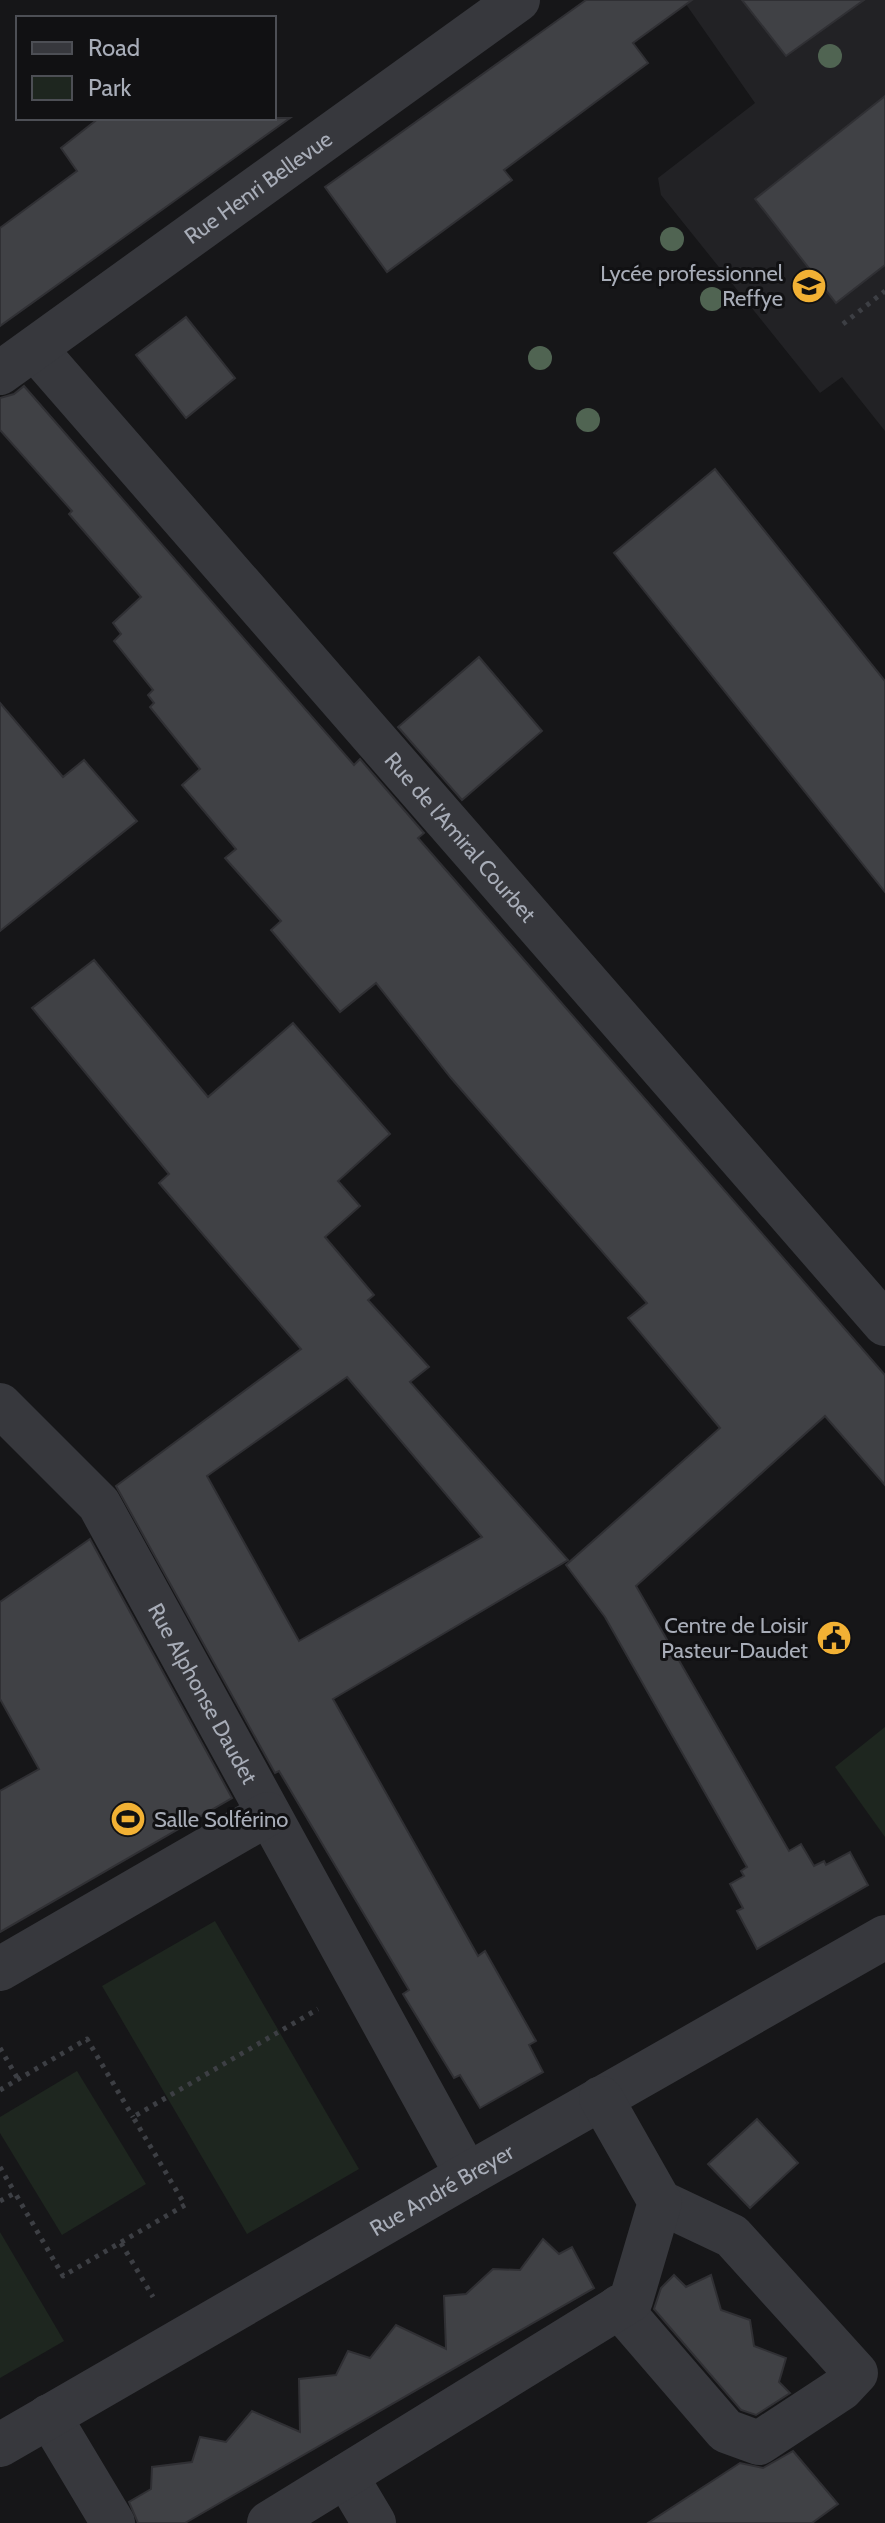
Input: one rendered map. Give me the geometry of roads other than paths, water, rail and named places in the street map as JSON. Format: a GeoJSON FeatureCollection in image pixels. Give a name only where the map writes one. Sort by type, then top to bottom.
{"type":"FeatureCollection","features":[{"type":"Feature","properties":{"kind":"street","name":"Rue Henri Bellevue"},"geometry":{"type":"LineString","coordinates":[[0,373],[518,0]]}},
{"type":"Feature","properties":{"kind":"street","name":"Rue de l'Amiral Courbet"},"geometry":{"type":"LineString","coordinates":[[36,350],[885,1324]]}},
{"type":"Feature","properties":{"kind":"street","name":"Rue Alphonse Daudet"},"geometry":{"type":"LineString","coordinates":[[0,1405],[99,1504],[467,2175]]}},
{"type":"Feature","properties":{"kind":"street"},"geometry":{"type":"LineString","coordinates":[[0,1969],[268,1814]]}},
{"type":"Feature","properties":{"kind":"street","name":"Rue André Breyer"},"geometry":{"type":"LineString","coordinates":[[0,2445],[885,1937]]}},
{"type":"Feature","properties":{"kind":"street"},"geometry":{"type":"LineString","coordinates":[[601,2098],[660,2202],[732,2236],[856,2373],[841,2389],[759,2443],[726,2431],[619,2307]]}},
{"type":"Feature","properties":{"kind":"street"},"geometry":{"type":"LineString","coordinates":[[269,2523],[631,2300],[660,2202]]}},
{"type":"Feature","properties":{"kind":"street"},"geometry":{"type":"LineString","coordinates":[[49,2416],[113,2523]]}},
{"type":"Feature","properties":{"kind":"street"},"geometry":{"type":"LineString","coordinates":[[346,2476],[374,2523]]}},
{"type":"Feature","properties":{"kind":"place","name":"Lycée professionnel Reffye"},"geometry":{"type":"Point","coordinates":[809,286]}},
{"type":"Feature","properties":{"kind":"place","name":"Centre de Loisir Pasteur-Daudet"},"geometry":{"type":"Point","coordinates":[834,1638]}},
{"type":"Feature","properties":{"kind":"place","name":"Salle Solférino"},"geometry":{"type":"Point","coordinates":[128,1819]}}]}
